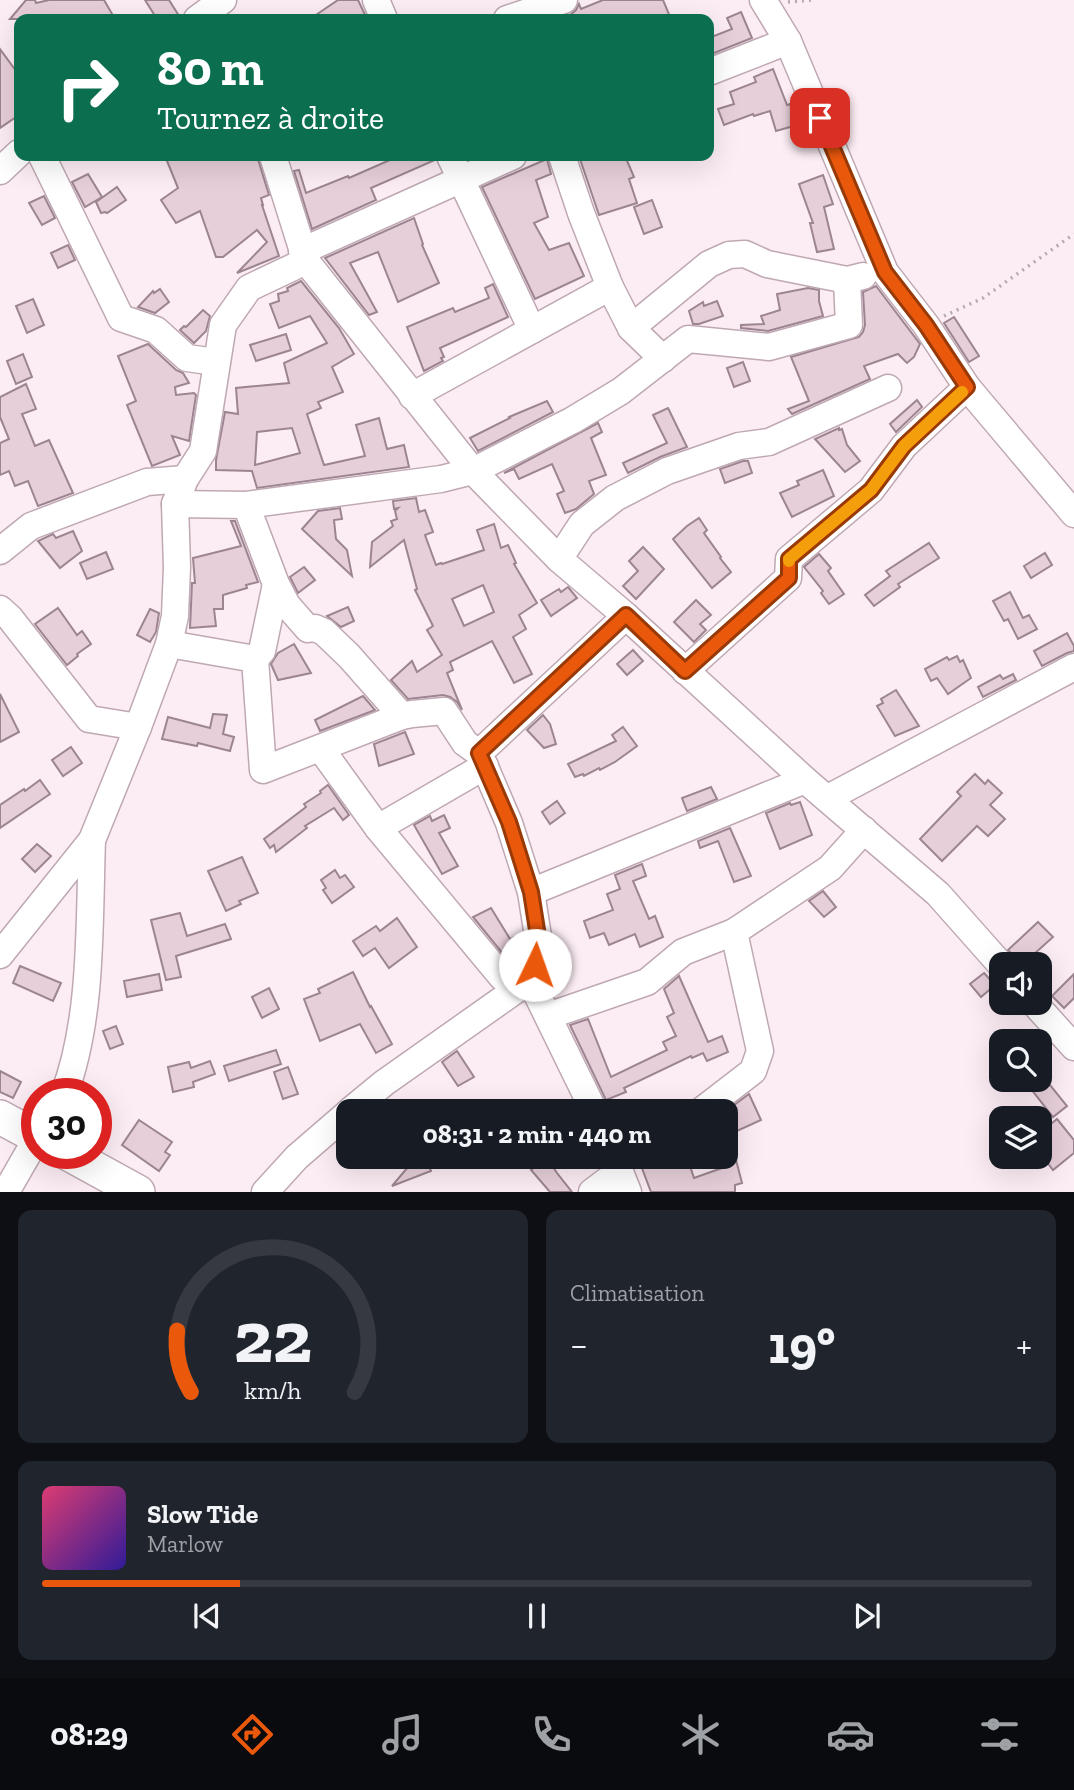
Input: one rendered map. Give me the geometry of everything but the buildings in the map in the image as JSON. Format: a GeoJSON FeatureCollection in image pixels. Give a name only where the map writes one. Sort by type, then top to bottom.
{"type":"FeatureCollection","features":[{"type":"Feature","properties":{"kind":"main road"},"geometry":{"type":"LineString","coordinates":[[0,1117],[21,1129]]}},
{"type":"Feature","properties":{"kind":"main road"},"geometry":{"type":"LineString","coordinates":[[91,1169],[117,1187]]}},
{"type":"Feature","properties":{"kind":"street"},"geometry":{"type":"LineString","coordinates":[[204,14],[223,0]]}},
{"type":"Feature","properties":{"kind":"street"},"geometry":{"type":"LineString","coordinates":[[522,14],[564,0]]}},
{"type":"Feature","properties":{"kind":"street"},"geometry":{"type":"LineString","coordinates":[[763,0],[788,41],[885,272],[926,325],[967,387],[1074,514]]}},
{"type":"Feature","properties":{"kind":"street"},"geometry":{"type":"LineString","coordinates":[[714,70],[788,41]]}},
{"type":"Feature","properties":{"kind":"street"},"geometry":{"type":"LineString","coordinates":[[43,161],[121,318],[156,330],[187,358],[216,362]]}},
{"type":"Feature","properties":{"kind":"street"},"geometry":{"type":"LineString","coordinates":[[275,161],[304,256],[473,471],[559,559],[626,615],[805,780],[938,894],[989,952]]}},
{"type":"Feature","properties":{"kind":"street"},"geometry":{"type":"LineString","coordinates":[[452,161],[532,330]]}},
{"type":"Feature","properties":{"kind":"street"},"geometry":{"type":"LineString","coordinates":[[0,955],[92,840],[169,644],[175,616],[177,567],[174,504],[185,479],[203,452],[223,325],[250,288],[304,256],[502,161]]}},
{"type":"Feature","properties":{"kind":"street"},"geometry":{"type":"LineString","coordinates":[[564,161],[610,287],[631,328],[663,359]]}},
{"type":"Feature","properties":{"kind":"street"},"geometry":{"type":"LineString","coordinates":[[631,328],[709,264],[729,255],[745,254],[767,264],[848,280],[885,272]]}},
{"type":"Feature","properties":{"kind":"street"},"geometry":{"type":"LineString","coordinates":[[174,504],[247,505],[441,479],[473,471],[621,391],[688,339],[769,346],[849,325],[848,280]]}},
{"type":"Feature","properties":{"kind":"street"},"geometry":{"type":"LineString","coordinates":[[412,396],[610,287]]}},
{"type":"Feature","properties":{"kind":"street"},"geometry":{"type":"LineString","coordinates":[[559,559],[582,524],[615,498],[679,467],[739,446],[769,442],[888,387]]}},
{"type":"Feature","properties":{"kind":"street"},"geometry":{"type":"LineString","coordinates":[[685,671],[789,578],[789,559],[871,490],[904,446],[967,387]]}},
{"type":"Feature","properties":{"kind":"street"},"geometry":{"type":"LineString","coordinates":[[0,551],[31,526],[148,482],[185,479]]}},
{"type":"Feature","properties":{"kind":"street"},"geometry":{"type":"LineString","coordinates":[[247,505],[286,605],[308,629],[315,628],[324,632],[402,716]]}},
{"type":"Feature","properties":{"kind":"street"},"geometry":{"type":"LineString","coordinates":[[276,584],[262,651],[255,659],[263,770],[402,716],[444,711],[465,743],[482,759],[509,822],[531,892],[540,949],[530,980],[365,1099]]}},
{"type":"Feature","properties":{"kind":"street"},"geometry":{"type":"LineString","coordinates":[[0,609],[10,618],[89,719],[138,727]]}},
{"type":"Feature","properties":{"kind":"street"},"geometry":{"type":"LineString","coordinates":[[378,828],[482,759],[626,615]]}},
{"type":"Feature","properties":{"kind":"street"},"geometry":{"type":"LineString","coordinates":[[169,644],[255,659]]}},
{"type":"Feature","properties":{"kind":"street"},"geometry":{"type":"LineString","coordinates":[[828,798],[1074,667]]}},
{"type":"Feature","properties":{"kind":"street"},"geometry":{"type":"LineString","coordinates":[[321,749],[378,828],[502,977],[530,980]]}},
{"type":"Feature","properties":{"kind":"street"},"geometry":{"type":"LineString","coordinates":[[531,892],[805,780]]}},
{"type":"Feature","properties":{"kind":"street"},"geometry":{"type":"LineString","coordinates":[[548,1016],[647,982],[683,952],[734,932],[830,868],[864,830]]}},
{"type":"Feature","properties":{"kind":"street"},"geometry":{"type":"LineString","coordinates":[[70,1078],[81,1034],[92,840]]}},
{"type":"Feature","properties":{"kind":"street"},"geometry":{"type":"LineString","coordinates":[[717,1099],[753,1071],[760,1051],[734,932]]}},
{"type":"Feature","properties":{"kind":"street"},"geometry":{"type":"LineString","coordinates":[[530,980],[588,1099]]}},
{"type":"Feature","properties":{"kind":"street"},"geometry":{"type":"LineString","coordinates":[[1049,1015],[1069,1031]]}},
{"type":"Feature","properties":{"kind":"street"},"geometry":{"type":"LineString","coordinates":[[265,1192],[297,1157],[336,1123]]}},
{"type":"Feature","properties":{"kind":"street"},"geometry":{"type":"LineString","coordinates":[[6,1192],[21,1166]]}},
{"type":"Feature","properties":{"kind":"street"},"geometry":{"type":"LineString","coordinates":[[592,1192],[621,1173]]}},
{"type":"Feature","properties":{"kind":"path"},"geometry":{"type":"LineString","coordinates":[[926,325],[983,298],[1074,234]]}},
{"type":"Feature","properties":{"kind":"slow traffic"},"geometry":{"type":"LineString","coordinates":[[789,561],[871,490],[904,446],[962,392]]}},
{"type":"Feature","properties":{"kind":"route"},"geometry":{"type":"LineString","coordinates":[[535,965],[540,949],[531,892],[509,822],[479,753],[626,615],[685,671],[789,578],[789,559],[871,490],[904,446],[967,387],[926,325],[885,272],[820,118]]}}]}
